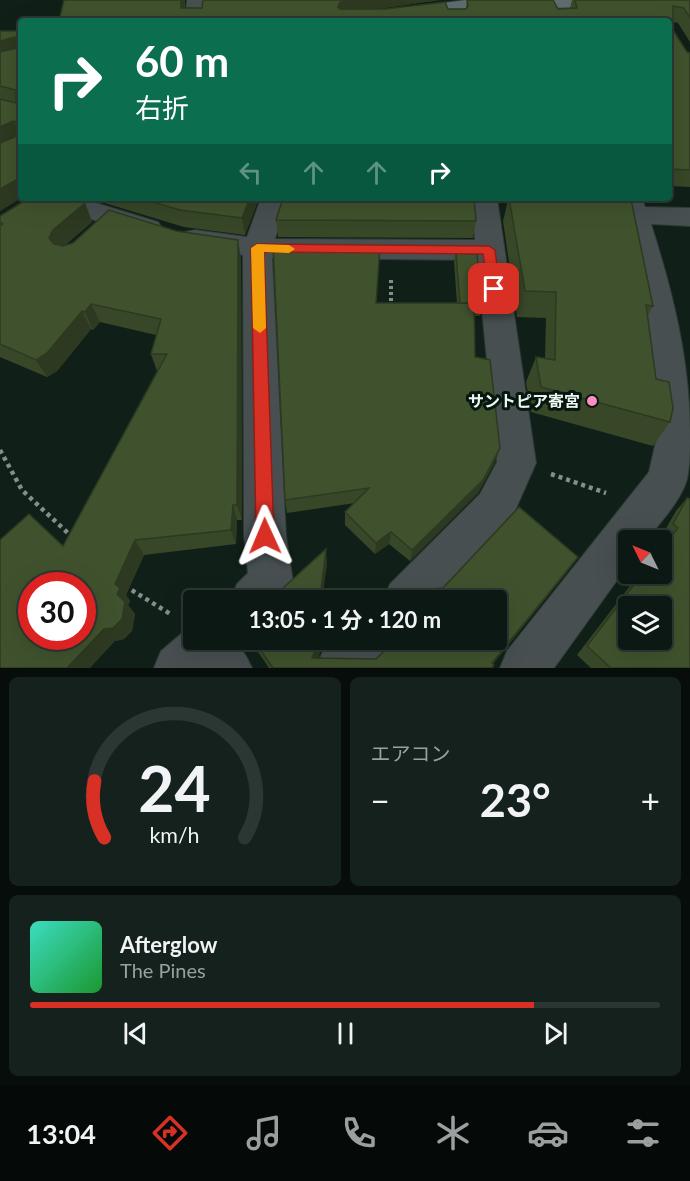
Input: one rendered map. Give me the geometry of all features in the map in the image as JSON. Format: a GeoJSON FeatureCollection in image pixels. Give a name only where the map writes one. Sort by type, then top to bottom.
{"type":"FeatureCollection","features":[{"type":"Feature","properties":{"kind":"main road"},"geometry":{"type":"LineString","coordinates":[[393,18],[452,14],[512,1],[676,0]]}},
{"type":"Feature","properties":{"kind":"main road"},"geometry":{"type":"LineString","coordinates":[[654,1],[690,2]]}},
{"type":"Feature","properties":{"kind":"street"},"geometry":{"type":"LineString","coordinates":[[194,18],[196,0]]}},
{"type":"Feature","properties":{"kind":"street"},"geometry":{"type":"LineString","coordinates":[[654,1],[663,18]]}},
{"type":"Feature","properties":{"kind":"street"},"geometry":{"type":"LineString","coordinates":[[556,2],[562,18]]}},
{"type":"Feature","properties":{"kind":"street"},"geometry":{"type":"LineString","coordinates":[[58,201],[104,225],[257,248],[489,250]]}},
{"type":"Feature","properties":{"kind":"street"},"geometry":{"type":"LineString","coordinates":[[263,590],[271,582],[265,536],[257,248],[273,201]]}},
{"type":"Feature","properties":{"kind":"street"},"geometry":{"type":"LineString","coordinates":[[416,590],[495,508],[517,463],[489,250],[493,206]]}},
{"type":"Feature","properties":{"kind":"street"},"geometry":{"type":"LineString","coordinates":[[588,213],[631,206],[690,217]]}},
{"type":"Feature","properties":{"kind":"street"},"geometry":{"type":"LineString","coordinates":[[524,668],[667,480],[677,432],[657,293],[631,206]]}},
{"type":"Feature","properties":{"kind":"street"},"geometry":{"type":"LineString","coordinates":[[178,668],[189,650]]}},
{"type":"Feature","properties":{"kind":"street"},"geometry":{"type":"LineString","coordinates":[[340,668],[357,650]]}},
{"type":"Feature","properties":{"kind":"lane"},"geometry":{"type":"LineString","coordinates":[[217,650],[234,668]]}},
{"type":"Feature","properties":{"kind":"path"},"geometry":{"type":"LineString","coordinates":[[0,450],[22,490],[80,545]]}},
{"type":"Feature","properties":{"kind":"path"},"geometry":{"type":"LineString","coordinates":[[121,584],[183,622]]}},
{"type":"Feature","properties":{"kind":"building"},"geometry":{"type":"Polygon","coordinates":[[[64,0],[181,0],[181,8],[202,8],[203,0],[345,0],[340,2],[338,7],[340,9],[385,9],[445,2],[448,9],[466,9],[467,0],[553,0],[558,9],[577,8],[575,0],[690,0],[690,18],[684,8],[673,6],[673,30],[687,52],[690,53],[690,170],[672,169],[672,18],[60,18],[64,0]]]}},
{"type":"Feature","properties":{"kind":"building"},"geometry":{"type":"Polygon","coordinates":[[[0,31],[18,31],[18,180],[0,189],[0,143],[15,137],[16,122],[13,121],[0,127],[0,99],[16,103],[16,90],[0,86],[0,52],[17,48],[17,39],[15,37],[0,41],[0,31]]]}},
{"type":"Feature","properties":{"kind":"building"},"geometry":{"type":"Polygon","coordinates":[[[24,201],[78,201],[85,203],[53,230],[49,238],[54,244],[63,246],[73,243],[109,210],[176,231],[238,240],[237,505],[233,505],[231,530],[135,540],[115,584],[120,588],[117,594],[125,602],[122,619],[113,628],[104,629],[96,637],[96,572],[18,572],[18,650],[84,650],[67,668],[0,668],[0,540],[29,514],[63,546],[167,354],[151,354],[161,319],[91,304],[85,312],[82,311],[47,353],[36,360],[0,344],[0,226],[3,224],[0,222],[0,216],[24,201]]]}},
{"type":"Feature","properties":{"kind":"building"},"geometry":{"type":"Polygon","coordinates":[[[149,201],[249,201],[242,218],[180,210],[149,201]]]}},
{"type":"Feature","properties":{"kind":"building"},"geometry":{"type":"Polygon","coordinates":[[[282,201],[474,201],[476,221],[276,220],[282,201]]]}},
{"type":"Feature","properties":{"kind":"building"},"geometry":{"type":"Polygon","coordinates":[[[510,201],[631,201],[653,306],[646,305],[656,379],[669,382],[673,408],[670,422],[541,387],[536,357],[555,360],[556,292],[525,291],[510,201]]]}},
{"type":"Feature","properties":{"kind":"building"},"geometry":{"type":"Polygon","coordinates":[[[273,245],[380,246],[376,303],[474,303],[475,357],[490,360],[500,448],[483,480],[412,550],[391,532],[376,543],[345,512],[369,488],[285,500],[273,245]]]}},
{"type":"Feature","properties":{"kind":"building"},"geometry":{"type":"Polygon","coordinates":[[[456,253],[477,254],[482,307],[474,307],[474,303],[460,303],[456,253]]]}},
{"type":"Feature","properties":{"kind":"building"},"geometry":{"type":"Polygon","coordinates":[[[687,498],[690,499],[690,668],[611,668],[587,646],[618,606],[618,650],[672,650],[672,596],[625,596],[635,584],[672,584],[672,536],[678,528],[673,524],[687,498]]]}},
{"type":"Feature","properties":{"kind":"building"},"geometry":{"type":"Polygon","coordinates":[[[519,507],[578,557],[507,645],[507,590],[429,590],[443,588],[519,507]]]}},
{"type":"Feature","properties":{"kind":"building"},"geometry":{"type":"Polygon","coordinates":[[[326,549],[321,590],[281,590],[326,549]]]}},
{"type":"Feature","properties":{"kind":"building"},"geometry":{"type":"Polygon","coordinates":[[[261,650],[315,650],[312,658],[376,659],[385,650],[503,650],[492,663],[494,665],[492,668],[273,668],[261,650]]]}},
{"type":"Feature","properties":{"kind":"slow traffic"},"geometry":{"type":"LineString","coordinates":[[260,328],[257,248],[289,249]]}},
{"type":"Feature","properties":{"kind":"place","name":"サントピア寄宮"},"geometry":{"type":"Point","coordinates":[592,401]}},
{"type":"Feature","properties":{"kind":"route"},"geometry":{"type":"LineString","coordinates":[[265,536],[257,248],[489,250],[494,289]]}}]}
